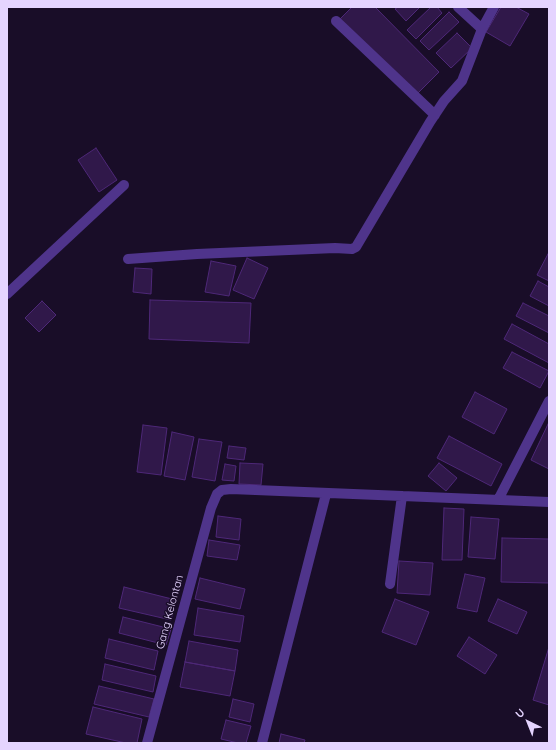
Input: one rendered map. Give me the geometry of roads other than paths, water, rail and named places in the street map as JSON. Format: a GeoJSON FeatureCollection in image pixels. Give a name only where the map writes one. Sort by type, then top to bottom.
{"type":"FeatureCollection","features":[{"type":"Feature","properties":{"kind":"street"},"geometry":{"type":"LineString","coordinates":[[458,7],[482,29]]}},
{"type":"Feature","properties":{"kind":"street"},"geometry":{"type":"LineString","coordinates":[[128,259],[197,254],[354,248],[358,245],[444,101],[465,76],[482,29],[494,7]]}},
{"type":"Feature","properties":{"kind":"street"},"geometry":{"type":"LineString","coordinates":[[336,21],[435,115]]}},
{"type":"Feature","properties":{"kind":"street"},"geometry":{"type":"LineString","coordinates":[[7,294],[124,185]]}},
{"type":"Feature","properties":{"kind":"street"},"geometry":{"type":"LineString","coordinates":[[498,500],[549,401]]}},
{"type":"Feature","properties":{"kind":"street","name":"Gang Kelontan"},"geometry":{"type":"LineString","coordinates":[[147,743],[211,508],[217,494],[222,490],[231,489],[326,494]]}},
{"type":"Feature","properties":{"kind":"street"},"geometry":{"type":"LineString","coordinates":[[262,743],[326,494],[549,502]]}},
{"type":"Feature","properties":{"kind":"street"},"geometry":{"type":"LineString","coordinates":[[390,584],[402,496]]}}]}
